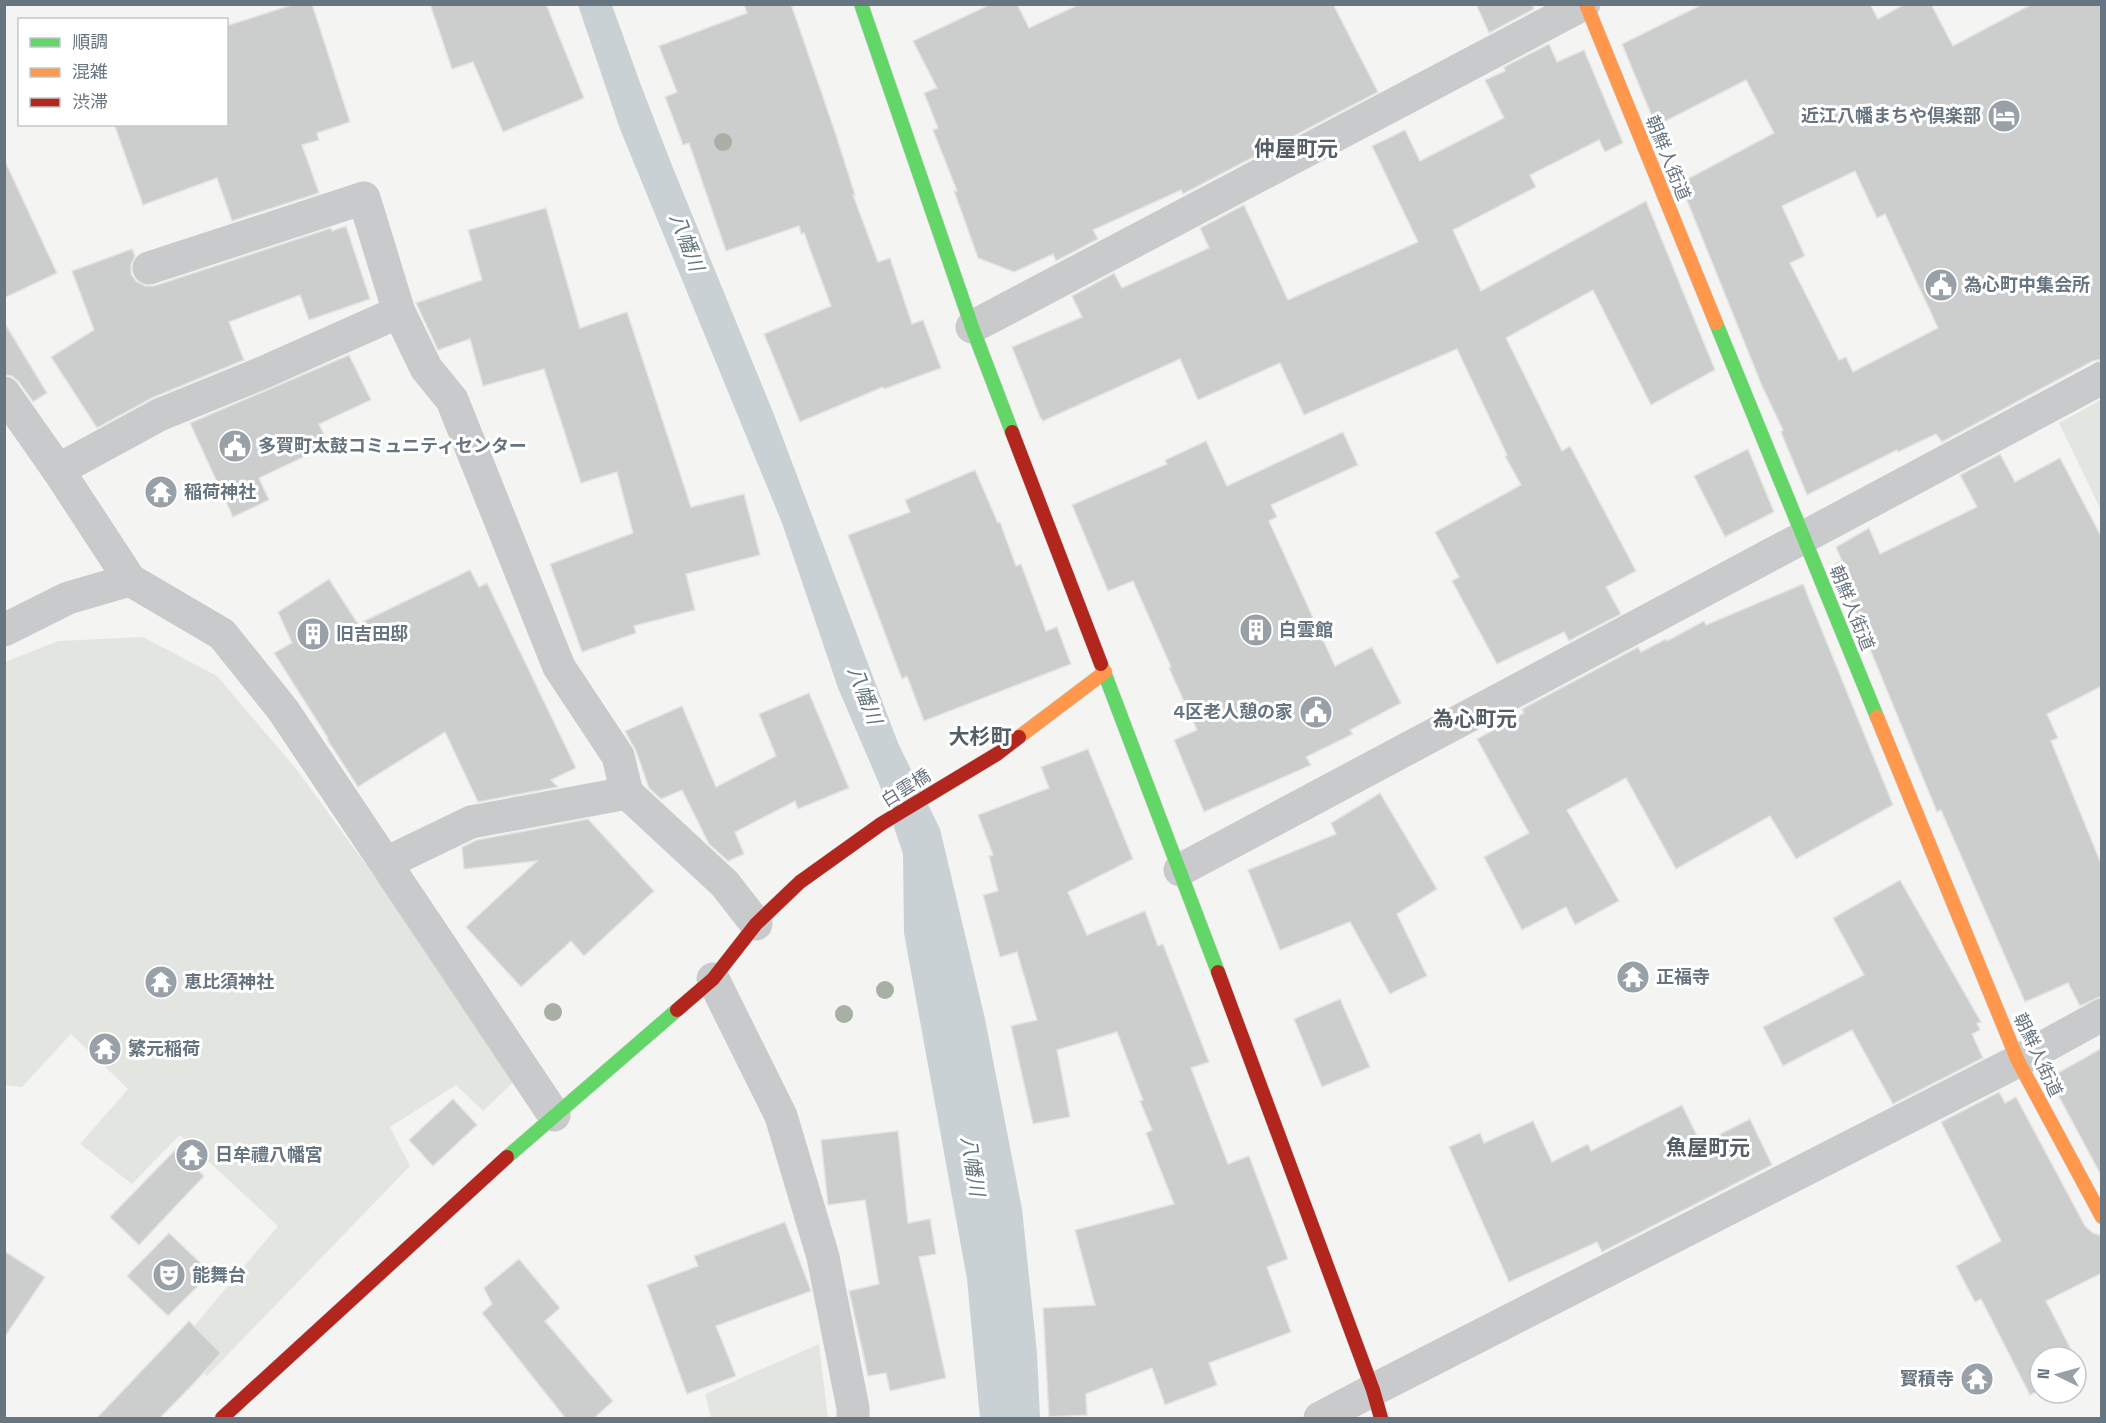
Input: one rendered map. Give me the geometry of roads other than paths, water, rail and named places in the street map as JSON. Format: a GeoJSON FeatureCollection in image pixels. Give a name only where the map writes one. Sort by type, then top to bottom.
{"type":"FeatureCollection","features":[{"type":"Feature","properties":{"kind":"street"},"geometry":{"type":"LineString","coordinates":[[861,4],[972,327],[1180,870],[1377,1404]]}},
{"type":"Feature","properties":{"kind":"street"},"geometry":{"type":"LineString","coordinates":[[972,327],[1585,4]]}},
{"type":"Feature","properties":{"kind":"street","name":"朝鮮人街道"},"geometry":{"type":"LineString","coordinates":[[1585,4],[2018,1061],[2102,1217]]}},
{"type":"Feature","properties":{"kind":"street"},"geometry":{"type":"LineString","coordinates":[[149,268],[364,198],[399,312],[426,368],[452,400],[559,667],[618,756],[627,793],[725,884],[756,924]]}},
{"type":"Feature","properties":{"kind":"street"},"geometry":{"type":"LineString","coordinates":[[58,470],[159,415],[262,373],[399,312]]}},
{"type":"Feature","properties":{"kind":"street"},"geometry":{"type":"LineString","coordinates":[[1180,870],[2102,378]]}},
{"type":"Feature","properties":{"kind":"street"},"geometry":{"type":"LineString","coordinates":[[4,393],[130,580],[222,634],[283,710],[554,1115]]}},
{"type":"Feature","properties":{"kind":"street"},"geometry":{"type":"LineString","coordinates":[[4,630],[68,598],[130,580]]}},
{"type":"Feature","properties":{"kind":"street","name":"白雲橋"},"geometry":{"type":"LineString","coordinates":[[222,1419],[554,1115],[713,979],[756,924],[800,882],[881,824],[997,754],[1105,672]]}},
{"type":"Feature","properties":{"kind":"street"},"geometry":{"type":"LineString","coordinates":[[386,863],[471,822],[627,793]]}},
{"type":"Feature","properties":{"kind":"street"},"geometry":{"type":"LineString","coordinates":[[713,979],[781,1116],[824,1257],[853,1408],[853,1419]]}},
{"type":"Feature","properties":{"kind":"street"},"geometry":{"type":"LineString","coordinates":[[1320,1419],[1377,1404],[2102,1015]]}},
{"type":"Feature","properties":{"kind":"water","name":"八幡川"},"geometry":{"type":"Polygon","coordinates":[[[578,5],[612,5],[671,163],[773,412],[898,743],[940,829],[985,1019],[1022,1209],[1037,1353],[1040,1418],[980,1418],[967,1279],[904,933],[903,854],[880,786],[838,688],[782,523],[620,129],[578,5]]]}},
{"type":"Feature","properties":{"kind":"place","name":"近江八幡まちや倶楽部"},"geometry":{"type":"Point","coordinates":[2004,116]}},
{"type":"Feature","properties":{"kind":"place","name":"為心町中集会所"},"geometry":{"type":"Point","coordinates":[1941,285]}},
{"type":"Feature","properties":{"kind":"place","name":"多賀町太鼓コミュニティセンター"},"geometry":{"type":"Point","coordinates":[235,446]}},
{"type":"Feature","properties":{"kind":"place","name":"稲荷神社"},"geometry":{"type":"Point","coordinates":[161,492]}},
{"type":"Feature","properties":{"kind":"place","name":"白雲館"},"geometry":{"type":"Point","coordinates":[1256,630]}},
{"type":"Feature","properties":{"kind":"place","name":"旧吉田邸"},"geometry":{"type":"Point","coordinates":[313,634]}},
{"type":"Feature","properties":{"kind":"place","name":"4区老人憩の家"},"geometry":{"type":"Point","coordinates":[1316,712]}},
{"type":"Feature","properties":{"kind":"place","name":"正福寺"},"geometry":{"type":"Point","coordinates":[1633,977]}},
{"type":"Feature","properties":{"kind":"place","name":"恵比須神社"},"geometry":{"type":"Point","coordinates":[161,982]}},
{"type":"Feature","properties":{"kind":"place","name":"繁元稲荷"},"geometry":{"type":"Point","coordinates":[105,1049]}},
{"type":"Feature","properties":{"kind":"place","name":"日牟禮八幡宮"},"geometry":{"type":"Point","coordinates":[192,1155]}},
{"type":"Feature","properties":{"kind":"place","name":"能舞台"},"geometry":{"type":"Point","coordinates":[169,1275]}},
{"type":"Feature","properties":{"kind":"place","name":"寳積寺"},"geometry":{"type":"Point","coordinates":[1977,1379]}},
{"type":"Feature","properties":{"kind":"district","name":"仲屋町元"},"geometry":{"type":"Point","coordinates":[1296,149]}},
{"type":"Feature","properties":{"kind":"district","name":"為心町元"},"geometry":{"type":"Point","coordinates":[1475,719]}},
{"type":"Feature","properties":{"kind":"district","name":"大杉町"},"geometry":{"type":"Point","coordinates":[980,737]}},
{"type":"Feature","properties":{"kind":"district","name":"魚屋町元"},"geometry":{"type":"Point","coordinates":[1708,1148]}}]}
